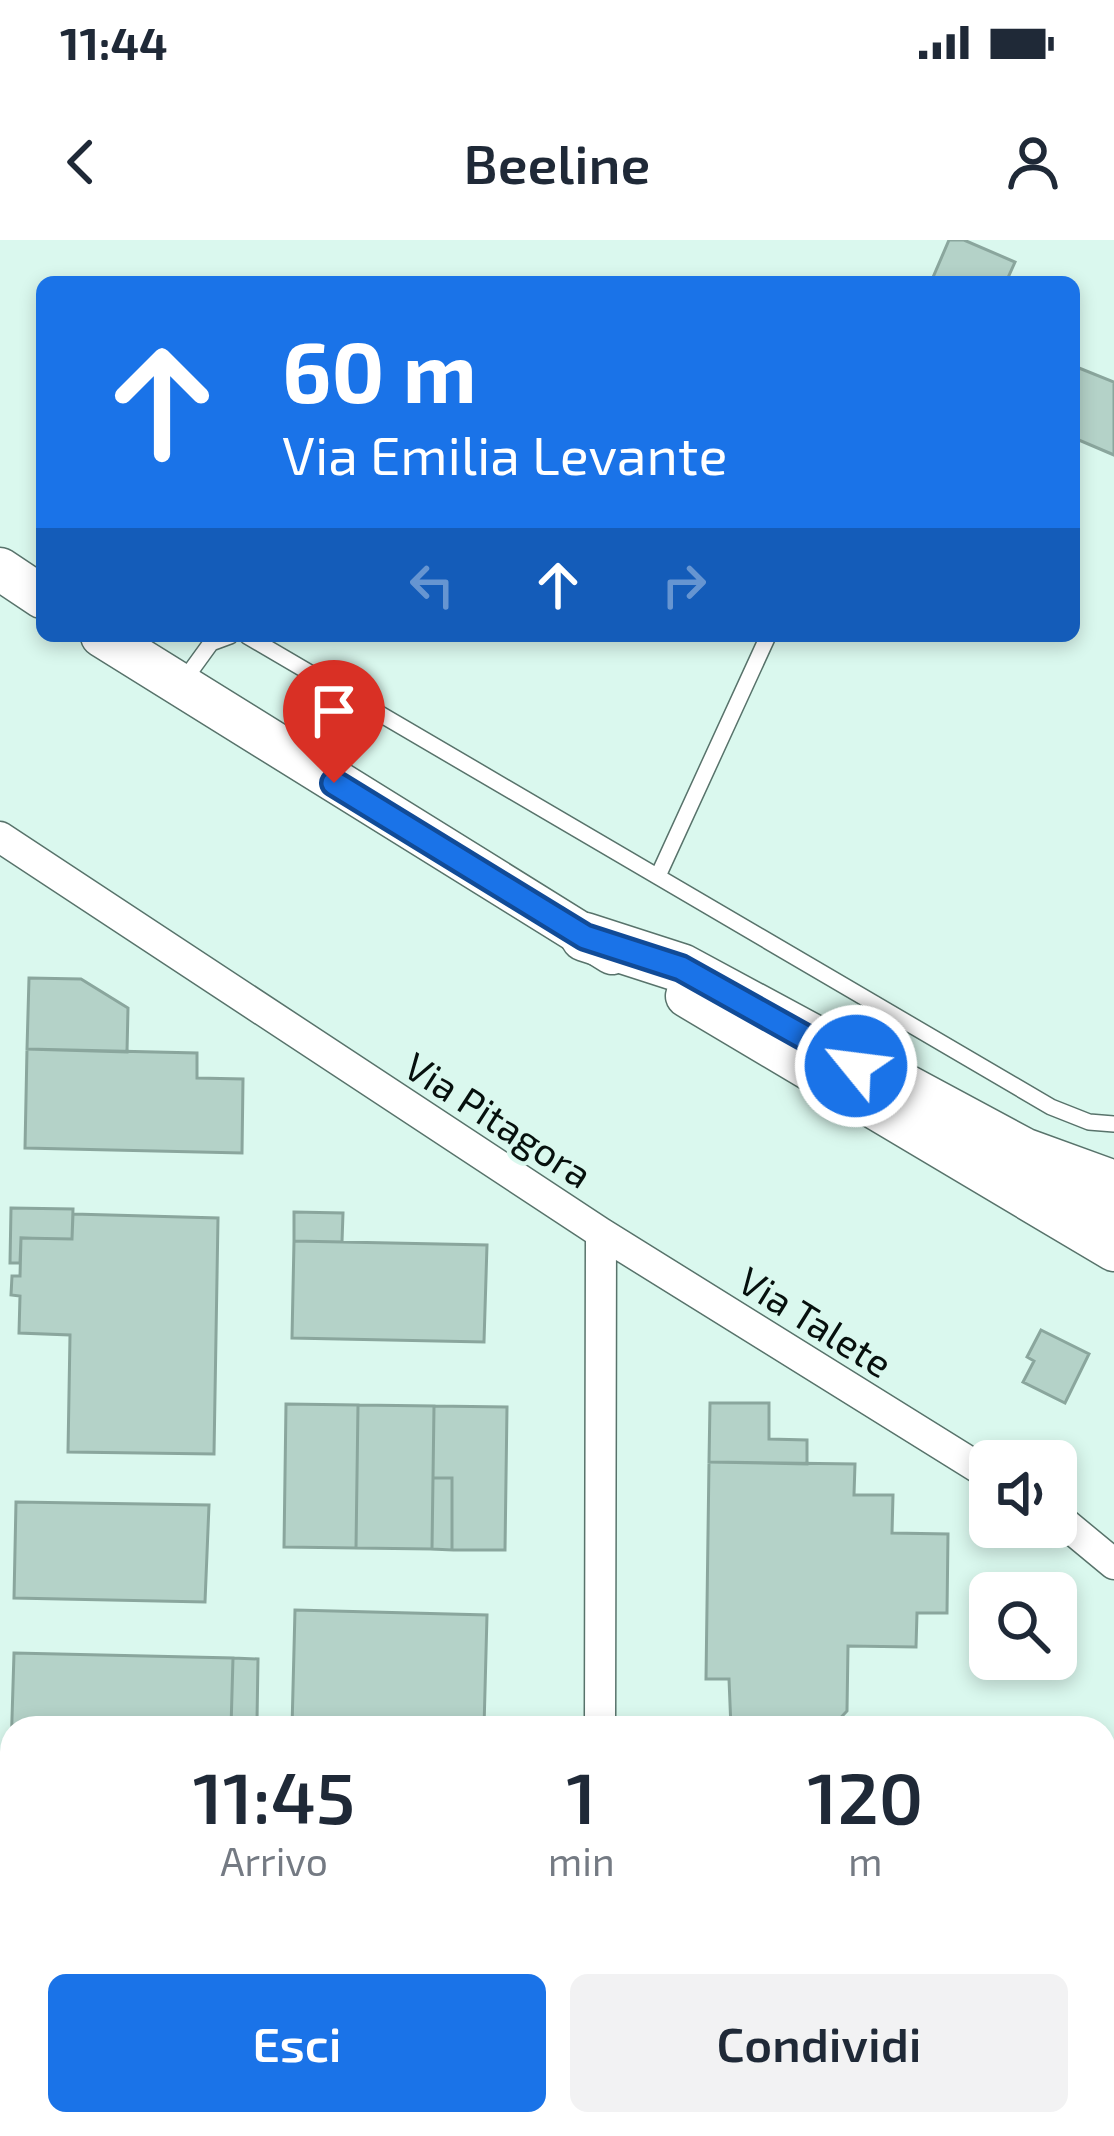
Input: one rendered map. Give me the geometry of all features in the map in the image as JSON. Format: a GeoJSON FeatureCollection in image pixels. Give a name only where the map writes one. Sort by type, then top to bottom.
{"type":"FeatureCollection","features":[{"type":"Feature","properties":{"kind":"highway"},"geometry":{"type":"LineString","coordinates":[[585,937],[681,968],[1023,1152],[1114,1186]]}},
{"type":"Feature","properties":{"kind":"highway"},"geometry":{"type":"LineString","coordinates":[[920,1132],[1114,1226]]}},
{"type":"Feature","properties":{"kind":"main road"},"geometry":{"type":"LineString","coordinates":[[0,569],[36,593]]}},
{"type":"Feature","properties":{"kind":"main road"},"geometry":{"type":"LineString","coordinates":[[111,642],[585,937],[1114,1250]]}},
{"type":"Feature","properties":{"kind":"street","name":"Via Pitagora"},"geometry":{"type":"LineString","coordinates":[[0,838],[601,1233],[600,1716]]}},
{"type":"Feature","properties":{"kind":"street","name":"Via Talete"},"geometry":{"type":"LineString","coordinates":[[601,1233],[969,1462]]}},
{"type":"Feature","properties":{"kind":"street"},"geometry":{"type":"LineString","coordinates":[[1077,1533],[1114,1564]]}},
{"type":"Feature","properties":{"kind":"lane"},"geometry":{"type":"LineString","coordinates":[[181,686],[214,642]]}},
{"type":"Feature","properties":{"kind":"lane"},"geometry":{"type":"LineString","coordinates":[[258,642],[1051,1107],[1114,1124]]}},
{"type":"Feature","properties":{"kind":"lane"},"geometry":{"type":"LineString","coordinates":[[658,876],[765,642]]}},
{"type":"Feature","properties":{"kind":"building"},"geometry":{"type":"Polygon","coordinates":[[[949,240],[964,240],[1015,262],[1009,276],[934,276],[949,240]]]}},
{"type":"Feature","properties":{"kind":"building"},"geometry":{"type":"Polygon","coordinates":[[[1080,368],[1114,382],[1114,455],[1080,441],[1080,368]]]}},
{"type":"Feature","properties":{"kind":"building"},"geometry":{"type":"Polygon","coordinates":[[[29,978],[81,979],[128,1008],[127,1052],[27,1049],[29,978]]]}},
{"type":"Feature","properties":{"kind":"building"},"geometry":{"type":"Polygon","coordinates":[[[27,1049],[197,1053],[197,1078],[243,1079],[242,1153],[25,1148],[27,1049]]]}},
{"type":"Feature","properties":{"kind":"building"},"geometry":{"type":"Polygon","coordinates":[[[11,1208],[73,1209],[72,1239],[21,1238],[20,1263],[10,1263],[11,1208]]]}},
{"type":"Feature","properties":{"kind":"building"},"geometry":{"type":"Polygon","coordinates":[[[294,1212],[343,1213],[342,1242],[294,1241],[294,1212]]]}},
{"type":"Feature","properties":{"kind":"building"},"geometry":{"type":"Polygon","coordinates":[[[73,1214],[218,1218],[214,1454],[68,1452],[70,1335],[19,1333],[20,1296],[11,1295],[12,1276],[20,1276],[21,1238],[72,1239],[73,1214]]]}},
{"type":"Feature","properties":{"kind":"building"},"geometry":{"type":"Polygon","coordinates":[[[294,1241],[487,1245],[484,1342],[292,1338],[294,1241]]]}},
{"type":"Feature","properties":{"kind":"building"},"geometry":{"type":"Polygon","coordinates":[[[1041,1330],[1089,1354],[1065,1403],[1023,1382],[1034,1361],[1027,1357],[1041,1330]]]}},
{"type":"Feature","properties":{"kind":"building"},"geometry":{"type":"Polygon","coordinates":[[[710,1403],[769,1403],[769,1439],[807,1440],[807,1464],[709,1462],[710,1403]]]}},
{"type":"Feature","properties":{"kind":"building"},"geometry":{"type":"Polygon","coordinates":[[[286,1404],[358,1405],[356,1548],[284,1547],[286,1404]]]}},
{"type":"Feature","properties":{"kind":"building"},"geometry":{"type":"Polygon","coordinates":[[[358,1405],[434,1406],[432,1549],[356,1548],[358,1405]]]}},
{"type":"Feature","properties":{"kind":"building"},"geometry":{"type":"Polygon","coordinates":[[[434,1406],[507,1407],[505,1550],[452,1550],[452,1478],[433,1478],[434,1406]]]}},
{"type":"Feature","properties":{"kind":"building"},"geometry":{"type":"Polygon","coordinates":[[[709,1462],[855,1464],[854,1495],[893,1495],[892,1533],[948,1534],[947,1613],[917,1613],[916,1647],[848,1646],[847,1711],[842,1716],[731,1716],[729,1679],[706,1679],[709,1462]]]}},
{"type":"Feature","properties":{"kind":"building"},"geometry":{"type":"Polygon","coordinates":[[[433,1478],[452,1478],[452,1550],[432,1549],[433,1478]]]}},
{"type":"Feature","properties":{"kind":"building"},"geometry":{"type":"Polygon","coordinates":[[[16,1502],[209,1505],[205,1602],[14,1598],[16,1502]]]}},
{"type":"Feature","properties":{"kind":"building"},"geometry":{"type":"Polygon","coordinates":[[[295,1610],[487,1615],[484,1716],[292,1716],[295,1610]]]}},
{"type":"Feature","properties":{"kind":"building"},"geometry":{"type":"Polygon","coordinates":[[[14,1653],[233,1658],[231,1716],[12,1716],[14,1653]]]}},
{"type":"Feature","properties":{"kind":"building"},"geometry":{"type":"Polygon","coordinates":[[[233,1658],[258,1659],[257,1716],[231,1716],[233,1658]]]}},
{"type":"Feature","properties":{"kind":"route"},"geometry":{"type":"LineString","coordinates":[[334,783],[585,937],[681,968],[856,1066]]}}]}
